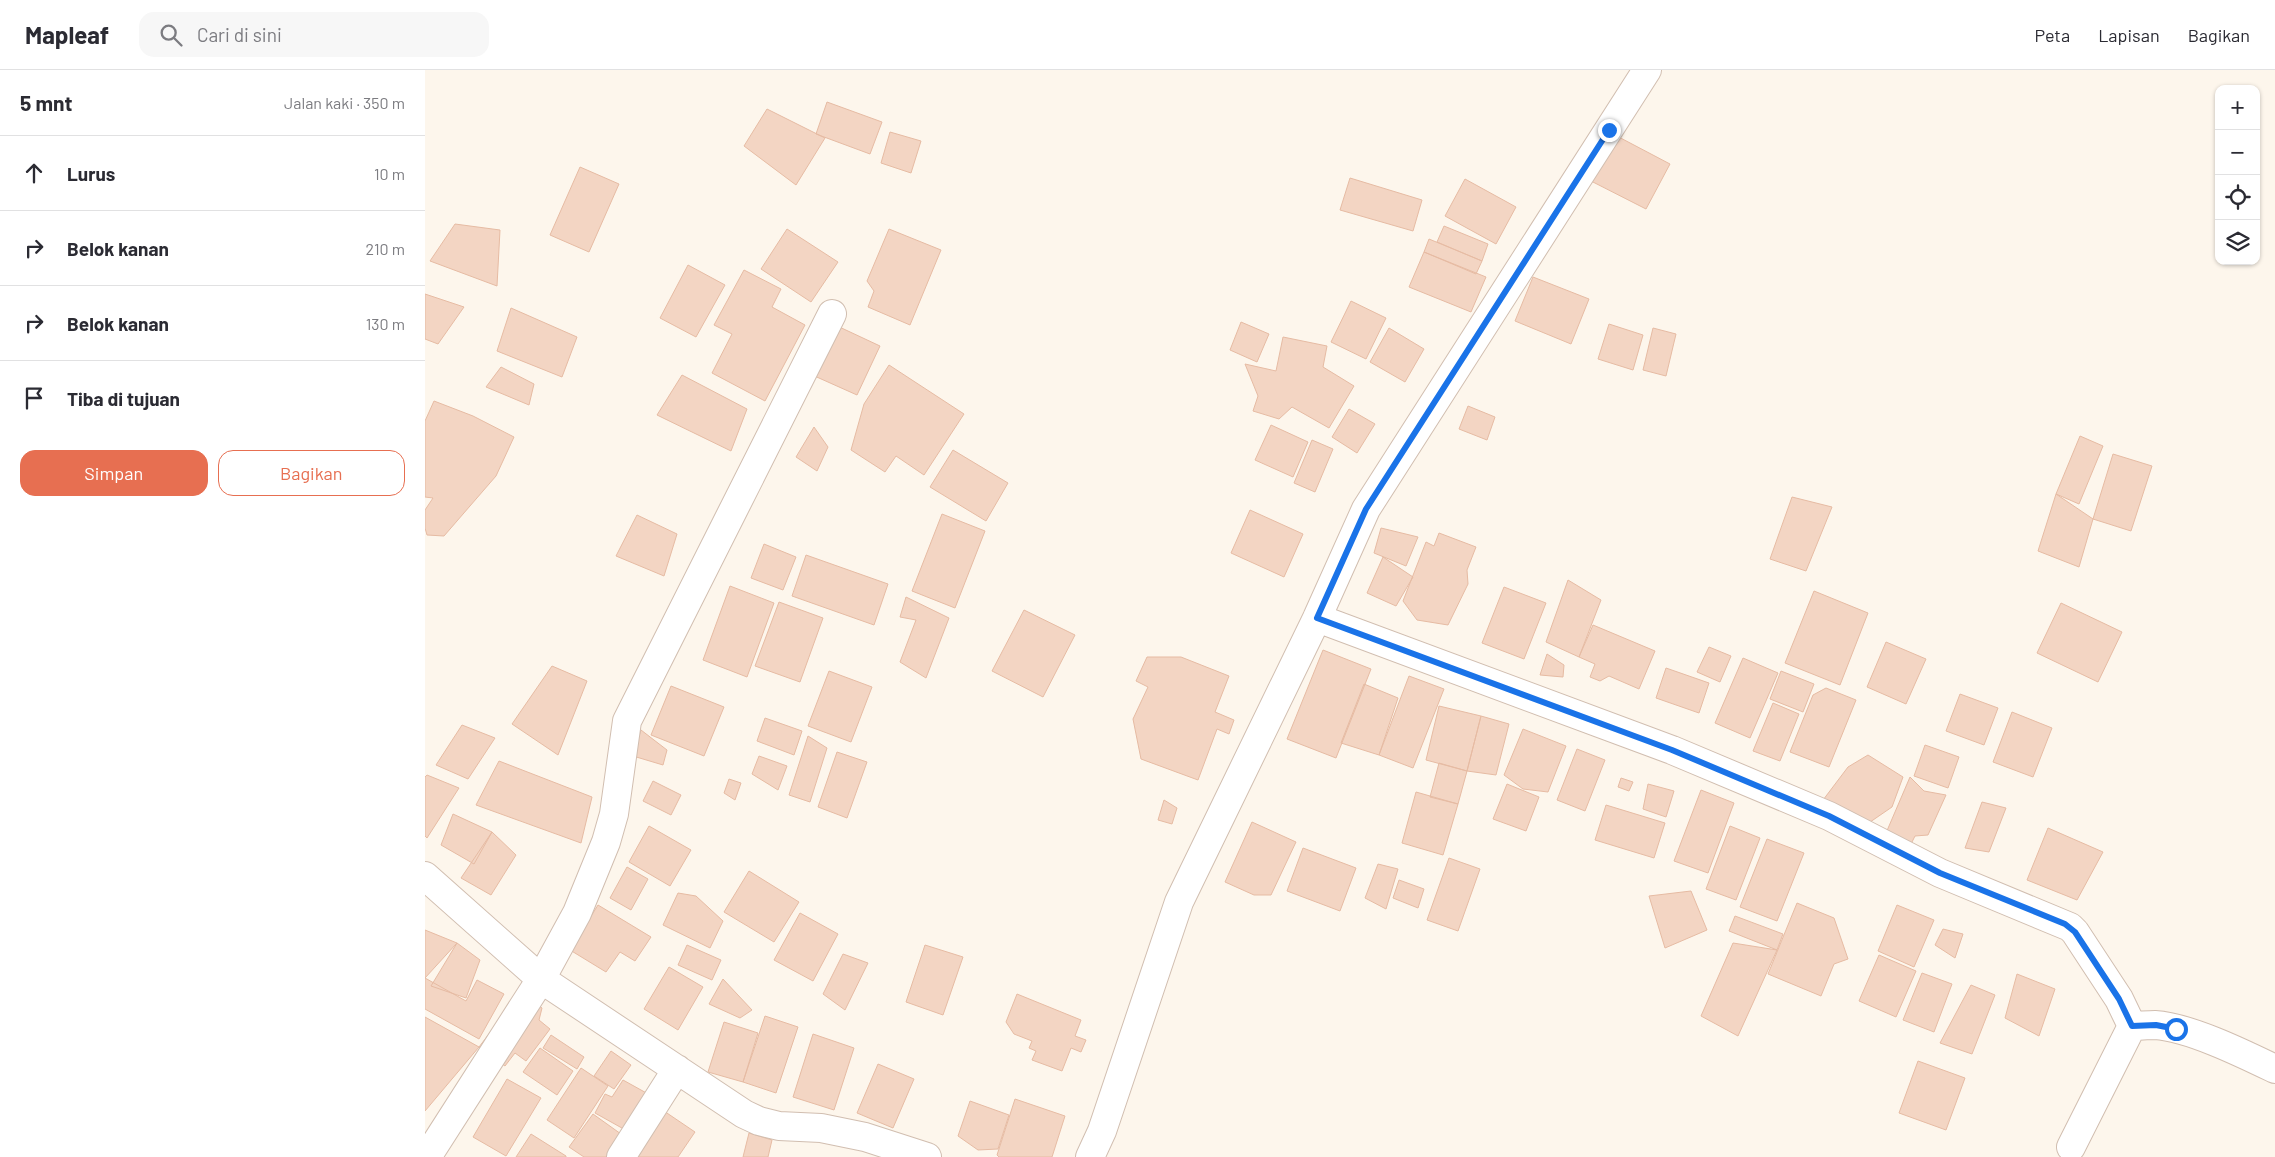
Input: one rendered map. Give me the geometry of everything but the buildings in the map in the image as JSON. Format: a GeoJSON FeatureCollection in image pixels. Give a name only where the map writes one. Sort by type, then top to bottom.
{"type":"FeatureCollection","features":[{"type":"Feature","properties":{"kind":"street"},"geometry":{"type":"LineString","coordinates":[[1090,1157],[1102,1131],[1179,902],[1317,618],[1366,509],[1647,70]]}},
{"type":"Feature","properties":{"kind":"street"},"geometry":{"type":"LineString","coordinates":[[427,1157],[541,979],[577,913],[606,842],[614,814],[627,721],[833,314]]}},
{"type":"Feature","properties":{"kind":"street"},"geometry":{"type":"LineString","coordinates":[[1317,618],[1672,750],[1829,816],[1940,873],[2065,924],[2075,932],[2119,999],[2132,1026]]}},
{"type":"Feature","properties":{"kind":"street"},"geometry":{"type":"LineString","coordinates":[[425,876],[541,979],[744,1114],[759,1121],[779,1126],[821,1128],[865,1137],[927,1157]]}},
{"type":"Feature","properties":{"kind":"street"},"geometry":{"type":"LineString","coordinates":[[2132,1026],[2156,1025],[2176,1029],[2222,1045],[2275,1069]]}},
{"type":"Feature","properties":{"kind":"street"},"geometry":{"type":"LineString","coordinates":[[2071,1146],[2132,1026]]}},
{"type":"Feature","properties":{"kind":"street"},"geometry":{"type":"LineString","coordinates":[[621,1157],[677,1069]]}},
{"type":"Feature","properties":{"kind":"route"},"geometry":{"type":"LineString","coordinates":[[1609,130],[1366,509],[1317,618],[1672,750],[1829,816],[1940,873],[2065,924],[2075,932],[2119,999],[2132,1026],[2156,1025],[2176,1029]]}}]}
